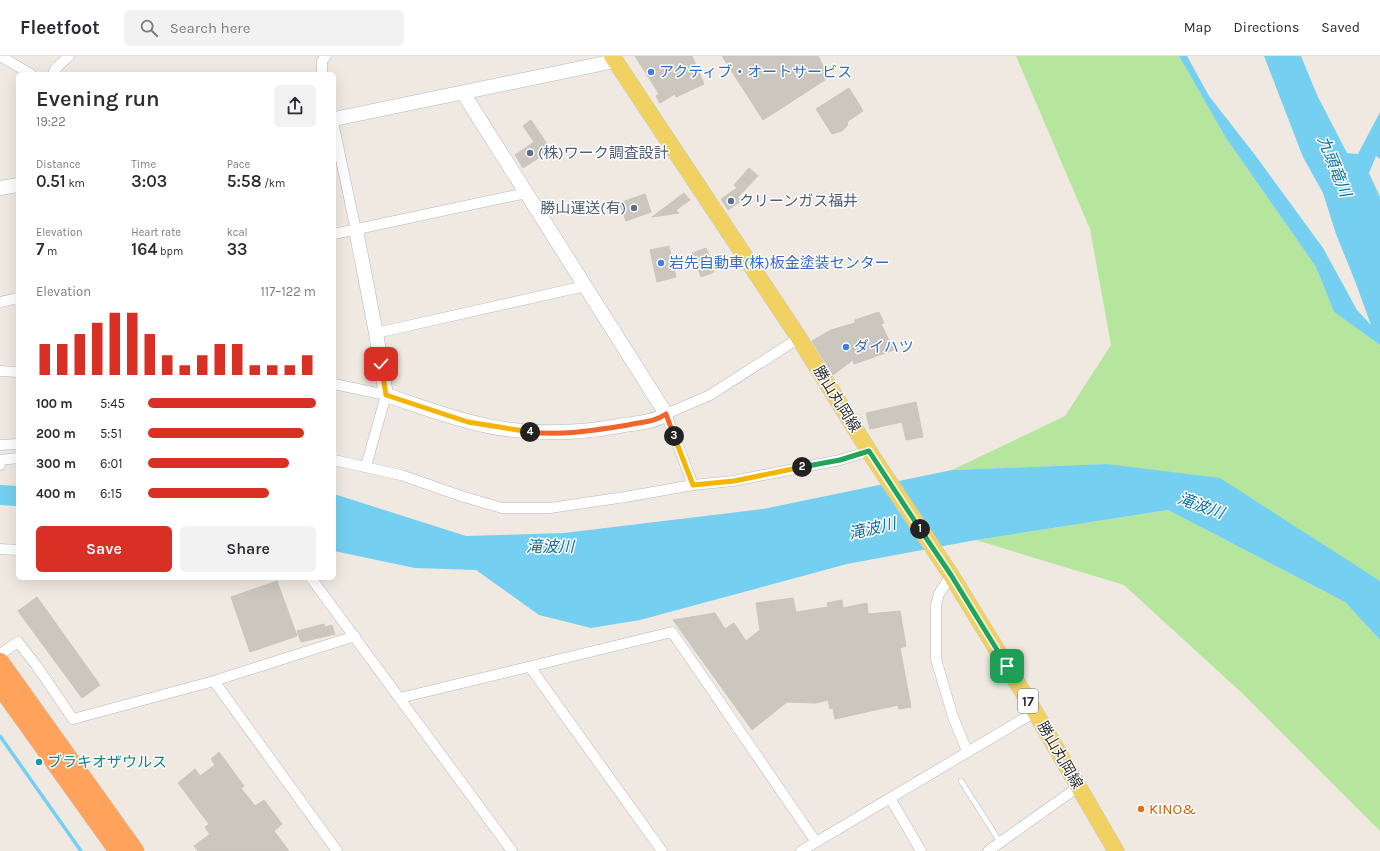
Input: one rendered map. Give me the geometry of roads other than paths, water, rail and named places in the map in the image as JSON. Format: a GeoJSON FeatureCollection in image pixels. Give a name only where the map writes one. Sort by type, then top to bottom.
{"type":"FeatureCollection","features":[{"type":"Feature","properties":{"kind":"highway"},"geometry":{"type":"LineString","coordinates":[[0,662],[135,851]]}},
{"type":"Feature","properties":{"kind":"highway"},"geometry":{"type":"LineString","coordinates":[[0,686],[118,851]]}},
{"type":"Feature","properties":{"kind":"main road","name":"勝山丸岡線"},"geometry":{"type":"LineString","coordinates":[[613,58],[799,338],[871,453],[951,575],[1116,851]]}},
{"type":"Feature","properties":{"kind":"street"},"geometry":{"type":"LineString","coordinates":[[0,56],[28,72]]}},
{"type":"Feature","properties":{"kind":"street"},"geometry":{"type":"LineString","coordinates":[[54,72],[55,69],[70,56]]}},
{"type":"Feature","properties":{"kind":"street"},"geometry":{"type":"LineString","coordinates":[[322,72],[322,61],[326,56]]}},
{"type":"Feature","properties":{"kind":"street"},"geometry":{"type":"LineString","coordinates":[[336,119],[613,58]]}},
{"type":"Feature","properties":{"kind":"street"},"geometry":{"type":"LineString","coordinates":[[463,92],[666,414],[693,485]]}},
{"type":"Feature","properties":{"kind":"street"},"geometry":{"type":"LineString","coordinates":[[336,136],[376,332],[386,395],[366,466]]}},
{"type":"Feature","properties":{"kind":"street"},"geometry":{"type":"LineString","coordinates":[[0,188],[16,185]]}},
{"type":"Feature","properties":{"kind":"street"},"geometry":{"type":"LineString","coordinates":[[336,234],[526,193]]}},
{"type":"Feature","properties":{"kind":"street"},"geometry":{"type":"LineString","coordinates":[[376,332],[585,286]]}},
{"type":"Feature","properties":{"kind":"street"},"geometry":{"type":"LineString","coordinates":[[0,302],[16,298]]}},
{"type":"Feature","properties":{"kind":"street"},"geometry":{"type":"LineString","coordinates":[[336,384],[386,395],[468,422],[534,432],[596,430],[651,421],[710,395],[799,338]]}},
{"type":"Feature","properties":{"kind":"street"},"geometry":{"type":"LineString","coordinates":[[0,371],[16,372]]}},
{"type":"Feature","properties":{"kind":"street"},"geometry":{"type":"LineString","coordinates":[[0,445],[16,444]]}},
{"type":"Feature","properties":{"kind":"street"},"geometry":{"type":"LineString","coordinates":[[336,460],[401,475],[461,496],[502,508],[517,509],[550,508],[626,497],[693,485],[734,481],[871,453]]}},
{"type":"Feature","properties":{"kind":"street"},"geometry":{"type":"LineString","coordinates":[[0,465],[0,460],[16,458]]}},
{"type":"Feature","properties":{"kind":"street"},"geometry":{"type":"LineString","coordinates":[[0,549],[16,550]]}},
{"type":"Feature","properties":{"kind":"street"},"geometry":{"type":"LineString","coordinates":[[951,575],[939,594],[936,605],[936,659],[953,717],[967,751]]}},
{"type":"Feature","properties":{"kind":"street"},"geometry":{"type":"LineString","coordinates":[[312,580],[512,851]]}},
{"type":"Feature","properties":{"kind":"street"},"geometry":{"type":"LineString","coordinates":[[400,698],[672,632],[816,842]]}},
{"type":"Feature","properties":{"kind":"street"},"geometry":{"type":"LineString","coordinates":[[0,654],[18,642],[36,665],[73,719],[214,681],[354,636]]}},
{"type":"Feature","properties":{"kind":"street"},"geometry":{"type":"LineString","coordinates":[[530,667],[662,851]]}},
{"type":"Feature","properties":{"kind":"street"},"geometry":{"type":"LineString","coordinates":[[214,681],[337,851]]}},
{"type":"Feature","properties":{"kind":"street"},"geometry":{"type":"LineString","coordinates":[[801,851],[1034,712]]}},
{"type":"Feature","properties":{"kind":"street"},"geometry":{"type":"LineString","coordinates":[[988,851],[1001,847],[1078,787]]}},
{"type":"Feature","properties":{"kind":"street"},"geometry":{"type":"LineString","coordinates":[[890,798],[921,851]]}},
{"type":"Feature","properties":{"kind":"lane"},"geometry":{"type":"LineString","coordinates":[[961,781],[1001,847]]}},
{"type":"Feature","properties":{"kind":"water","name":"九頭竜川"},"geometry":{"type":"Polygon","coordinates":[[[1179,56],[1187,56],[1209,96],[1255,155],[1323,248],[1357,310],[1371,325],[1336,234],[1323,193],[1303,157],[1264,56],[1301,56],[1317,95],[1347,153],[1358,154],[1380,112],[1380,159],[1376,156],[1369,173],[1380,197],[1380,345],[1334,312],[1316,267],[1226,138],[1179,56]]]}},
{"type":"Feature","properties":{"kind":"water"},"geometry":{"type":"Polygon","coordinates":[[[1107,464],[1220,478],[1380,581],[1380,640],[1345,602],[1168,510],[976,540],[847,564],[640,620],[591,628],[539,615],[476,570],[415,568],[336,551],[336,495],[466,536],[564,533],[763,509],[952,470],[1107,464]]]}},
{"type":"Feature","properties":{"kind":"waterway","name":"滝波川"},"geometry":{"type":"LineString","coordinates":[[0,495],[16,496]]}},
{"type":"Feature","properties":{"kind":"waterway"},"geometry":{"type":"LineString","coordinates":[[0,736],[81,851]]}},
{"type":"Feature","properties":{"kind":"place","name":"アクティブ・オートサービス"},"geometry":{"type":"Point","coordinates":[651,72]}},
{"type":"Feature","properties":{"kind":"place","name":"(株)ワーク調査設計"},"geometry":{"type":"Point","coordinates":[530,153]}},
{"type":"Feature","properties":{"kind":"place","name":"クリーンガス福井"},"geometry":{"type":"Point","coordinates":[731,201]}},
{"type":"Feature","properties":{"kind":"place","name":"勝山運送(有)"},"geometry":{"type":"Point","coordinates":[634,208]}},
{"type":"Feature","properties":{"kind":"place","name":"岩先自動車(株)板金塗装センター"},"geometry":{"type":"Point","coordinates":[661,263]}},
{"type":"Feature","properties":{"kind":"place","name":"ダイハツ"},"geometry":{"type":"Point","coordinates":[846,347]}},
{"type":"Feature","properties":{"kind":"place","name":"ブラキオザウルス"},"geometry":{"type":"Point","coordinates":[39,762]}},
{"type":"Feature","properties":{"kind":"place","name":"KINO&"},"geometry":{"type":"Point","coordinates":[1141,809]}}]}
